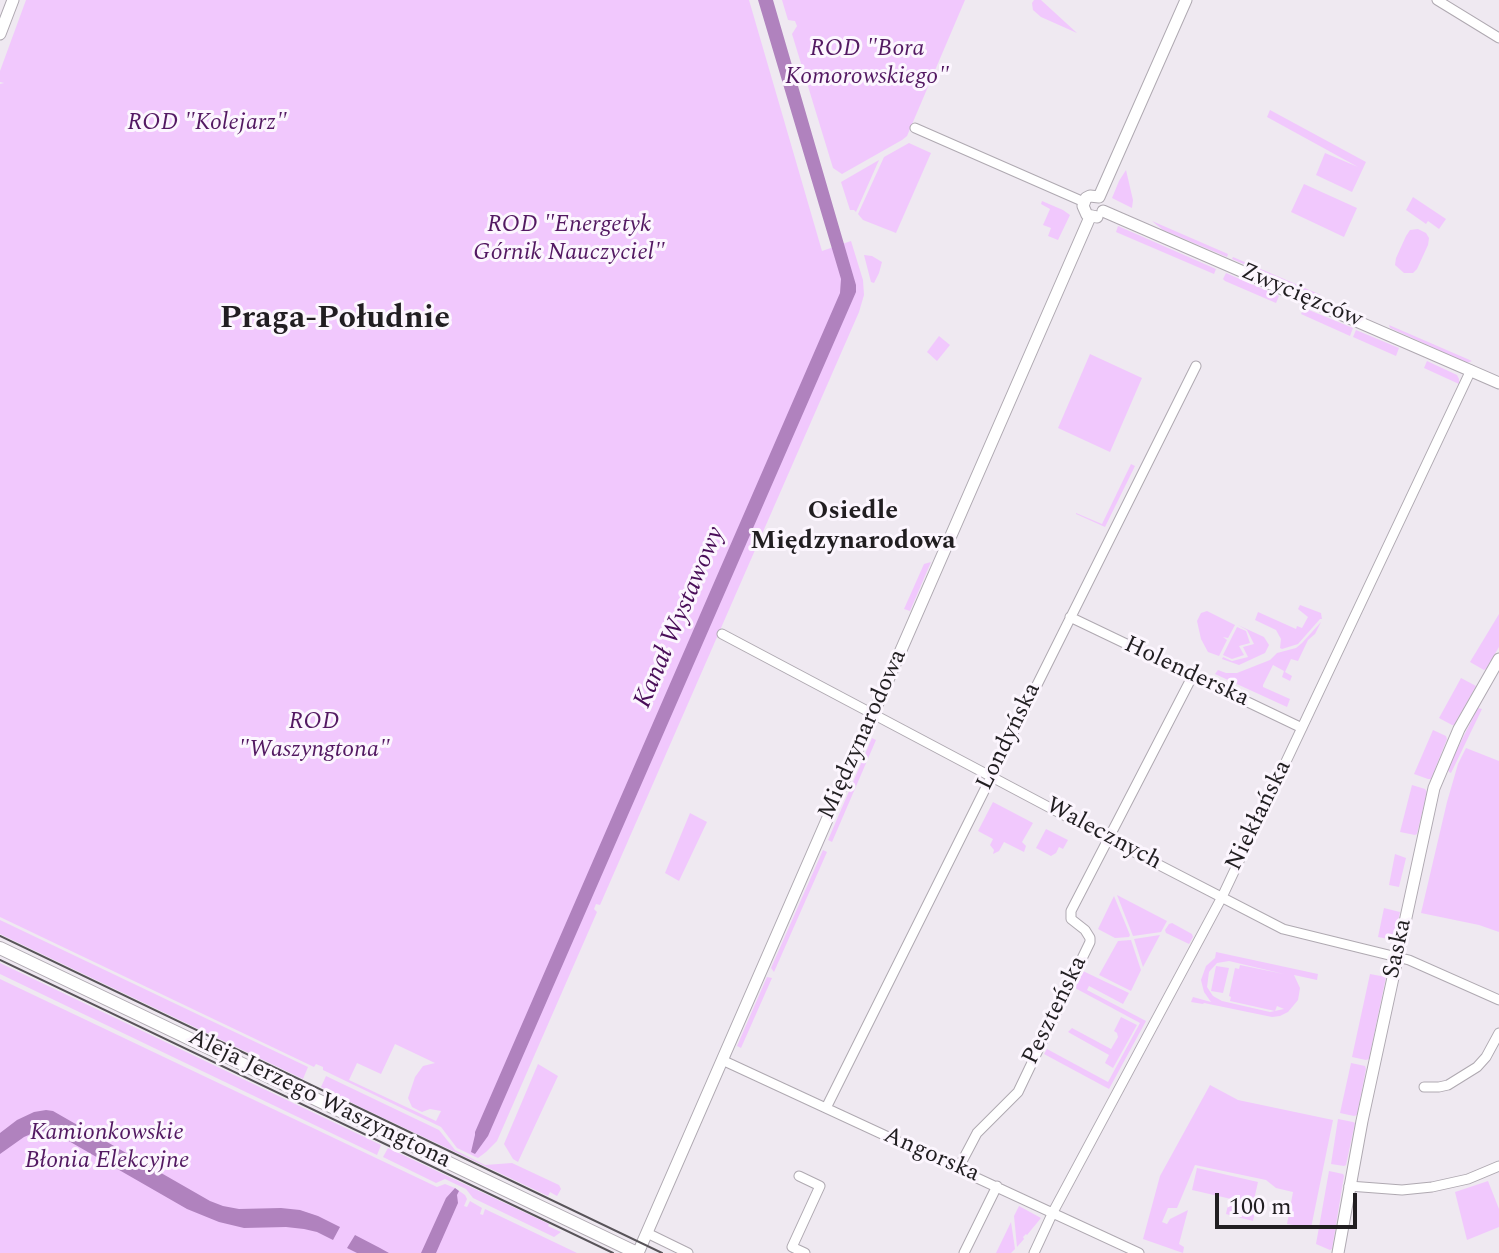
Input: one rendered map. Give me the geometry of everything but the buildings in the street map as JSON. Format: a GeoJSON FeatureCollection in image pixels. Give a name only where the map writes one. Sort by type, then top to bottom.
{"type":"FeatureCollection","features":[{"type":"Feature","properties":{"kind":"main road","name":"Aleja Jerzego Waszyngtona"},"geometry":{"type":"LineString","coordinates":[[0,948],[638,1253]]}},
{"type":"Feature","properties":{"kind":"street"},"geometry":{"type":"LineString","coordinates":[[0,34],[13,0]]}},
{"type":"Feature","properties":{"kind":"street"},"geometry":{"type":"LineString","coordinates":[[1099,197],[1186,0]]}},
{"type":"Feature","properties":{"kind":"street"},"geometry":{"type":"LineString","coordinates":[[1437,0],[1499,38]]}},
{"type":"Feature","properties":{"kind":"street"},"geometry":{"type":"LineString","coordinates":[[915,128],[1084,202]]}},
{"type":"Feature","properties":{"kind":"street"},"geometry":{"type":"LineString","coordinates":[[1090,196],[1099,197],[1103,211],[1097,217],[1090,217],[1083,209],[1084,202],[1090,196]]}},
{"type":"Feature","properties":{"kind":"street","name":"Zwycięzców"},"geometry":{"type":"LineString","coordinates":[[1103,211],[1499,383]]}},
{"type":"Feature","properties":{"kind":"street","name":"Międzynarodowa"},"geometry":{"type":"LineString","coordinates":[[638,1253],[1090,217]]}},
{"type":"Feature","properties":{"kind":"street","name":"Londyńska"},"geometry":{"type":"LineString","coordinates":[[826,1108],[1196,366]]}},
{"type":"Feature","properties":{"kind":"street","name":"Niekłańska"},"geometry":{"type":"LineString","coordinates":[[1034,1253],[1222,897],[1471,370]]}},
{"type":"Feature","properties":{"kind":"street","name":"Holenderska"},"geometry":{"type":"LineString","coordinates":[[1070,617],[1302,728]]}},
{"type":"Feature","properties":{"kind":"street","name":"Walecznych"},"geometry":{"type":"LineString","coordinates":[[722,634],[1283,929],[1397,956],[1499,1000]]}},
{"type":"Feature","properties":{"kind":"street","name":"Saska"},"geometry":{"type":"LineString","coordinates":[[1338,1253],[1349,1186],[1430,805],[1459,729],[1499,659]]}},
{"type":"Feature","properties":{"kind":"street","name":"Peszteńska"},"geometry":{"type":"LineString","coordinates":[[958,1169],[977,1133],[1018,1092],[1090,942],[1083,927],[1074,923],[1070,914],[1192,677]]}},
{"type":"Feature","properties":{"kind":"street"},"geometry":{"type":"LineString","coordinates":[[1424,1087],[1448,1085],[1477,1067],[1499,1033]]}},
{"type":"Feature","properties":{"kind":"street","name":"Angorska"},"geometry":{"type":"LineString","coordinates":[[722,1060],[1139,1253]]}},
{"type":"Feature","properties":{"kind":"street"},"geometry":{"type":"LineString","coordinates":[[1349,1186],[1402,1190],[1432,1187],[1468,1179],[1499,1166]]}},
{"type":"Feature","properties":{"kind":"street"},"geometry":{"type":"LineString","coordinates":[[799,1176],[820,1186],[792,1247],[805,1253]]}},
{"type":"Feature","properties":{"kind":"street"},"geometry":{"type":"LineString","coordinates":[[964,1253],[997,1186]]}},
{"type":"Feature","properties":{"kind":"street"},"geometry":{"type":"LineString","coordinates":[[647,1233],[688,1253]]}},
{"type":"Feature","properties":{"kind":"green space"},"geometry":{"type":"Polygon","coordinates":[[[26,0],[749,0],[822,251],[851,241],[863,280],[864,295],[600,905],[596,904],[594,909],[597,912],[497,1141],[478,1158],[457,1148],[441,1127],[323,1070],[323,1067],[316,1064],[314,1067],[0,917],[0,84],[4,83],[0,82],[0,71],[26,0]],[[395,1044],[381,1074],[357,1063],[349,1080],[436,1121],[441,1111],[430,1109],[422,1112],[412,1107],[408,1098],[415,1077],[423,1066],[435,1063],[395,1044]]]}},
{"type":"Feature","properties":{"kind":"green space","name":"ROD \"Bora Komorowskiego\""},"geometry":{"type":"Polygon","coordinates":[[[782,0],[965,0],[907,136],[842,174],[833,168],[792,34],[797,26],[795,21],[788,20],[782,0]]]}},
{"type":"Feature","properties":{"kind":"green space"},"geometry":{"type":"Polygon","coordinates":[[[1034,0],[1041,0],[1077,33],[1041,17],[1033,10],[1034,0]]]}},
{"type":"Feature","properties":{"kind":"green space"},"geometry":{"type":"Polygon","coordinates":[[[1270,110],[1366,162],[1352,192],[1316,175],[1325,153],[1358,167],[1267,117],[1270,110]]]}},
{"type":"Feature","properties":{"kind":"green space"},"geometry":{"type":"Polygon","coordinates":[[[909,143],[931,153],[896,233],[863,220],[858,214],[884,157],[909,143]]]}},
{"type":"Feature","properties":{"kind":"green space"},"geometry":{"type":"Polygon","coordinates":[[[879,160],[856,212],[850,210],[841,182],[879,160]]]}},
{"type":"Feature","properties":{"kind":"green space"},"geometry":{"type":"Polygon","coordinates":[[[1126,170],[1133,200],[1132,208],[1112,198],[1126,170]]]}},
{"type":"Feature","properties":{"kind":"green space"},"geometry":{"type":"Polygon","coordinates":[[[1304,184],[1357,208],[1344,237],[1291,212],[1304,184]]]}},
{"type":"Feature","properties":{"kind":"green space"},"geometry":{"type":"Polygon","coordinates":[[[1413,197],[1446,219],[1439,229],[1406,210],[1413,197]]]}},
{"type":"Feature","properties":{"kind":"green space"},"geometry":{"type":"Polygon","coordinates":[[[1042,201],[1070,215],[1058,240],[1048,236],[1051,228],[1043,225],[1050,209],[1041,204],[1042,201]]]}},
{"type":"Feature","properties":{"kind":"green space"},"geometry":{"type":"Polygon","coordinates":[[[1152,221],[1228,254],[1227,257],[1163,230],[1152,221]]]}},
{"type":"Feature","properties":{"kind":"green space"},"geometry":{"type":"Polygon","coordinates":[[[1118,226],[1216,269],[1214,274],[1116,232],[1118,226]]]}},
{"type":"Feature","properties":{"kind":"green space"},"geometry":{"type":"Polygon","coordinates":[[[1418,229],[1426,233],[1428,245],[1417,269],[1413,273],[1404,273],[1395,265],[1396,258],[1410,230],[1418,229]]]}},
{"type":"Feature","properties":{"kind":"green space"},"geometry":{"type":"Polygon","coordinates":[[[864,255],[882,262],[874,283],[871,282],[864,255]]]}},
{"type":"Feature","properties":{"kind":"green space"},"geometry":{"type":"Polygon","coordinates":[[[1233,257],[1321,295],[1317,296],[1233,257]]]}},
{"type":"Feature","properties":{"kind":"green space"},"geometry":{"type":"Polygon","coordinates":[[[1226,273],[1279,296],[1276,303],[1225,281],[1226,273]]]}},
{"type":"Feature","properties":{"kind":"green space"},"geometry":{"type":"Polygon","coordinates":[[[1304,308],[1353,328],[1350,336],[1301,314],[1304,308]]]}},
{"type":"Feature","properties":{"kind":"green space"},"geometry":{"type":"Polygon","coordinates":[[[1389,325],[1472,361],[1467,363],[1389,325]]]}},
{"type":"Feature","properties":{"kind":"green space"},"geometry":{"type":"Polygon","coordinates":[[[1356,330],[1399,348],[1396,356],[1353,337],[1356,330]]]}},
{"type":"Feature","properties":{"kind":"green space"},"geometry":{"type":"Polygon","coordinates":[[[939,336],[950,345],[937,361],[927,352],[939,336]]]}},
{"type":"Feature","properties":{"kind":"green space"},"geometry":{"type":"Polygon","coordinates":[[[1090,354],[1142,378],[1110,452],[1058,428],[1090,354]]]}},
{"type":"Feature","properties":{"kind":"green space"},"geometry":{"type":"Polygon","coordinates":[[[1427,361],[1457,375],[1459,384],[1424,368],[1427,361]]]}},
{"type":"Feature","properties":{"kind":"green space"},"geometry":{"type":"Polygon","coordinates":[[[1131,464],[1135,466],[1105,527],[1076,514],[1102,524],[1131,464]]]}},
{"type":"Feature","properties":{"kind":"green space"},"geometry":{"type":"Polygon","coordinates":[[[931,562],[910,611],[904,609],[924,564],[931,562]]]}},
{"type":"Feature","properties":{"kind":"green space"},"geometry":{"type":"Polygon","coordinates":[[[1300,605],[1321,613],[1322,619],[1298,644],[1282,649],[1276,630],[1255,620],[1258,612],[1296,629],[1297,626],[1302,628],[1308,617],[1298,609],[1300,605]]]}},
{"type":"Feature","properties":{"kind":"green space"},"geometry":{"type":"Polygon","coordinates":[[[1207,611],[1235,625],[1228,638],[1223,637],[1227,640],[1219,656],[1208,652],[1201,639],[1197,621],[1201,613],[1207,611]]]}},
{"type":"Feature","properties":{"kind":"green space"},"geometry":{"type":"Polygon","coordinates":[[[1499,614],[1499,647],[1484,670],[1470,662],[1499,614]]]}},
{"type":"Feature","properties":{"kind":"green space"},"geometry":{"type":"Polygon","coordinates":[[[1321,622],[1298,661],[1291,659],[1285,672],[1292,676],[1290,681],[1282,677],[1284,671],[1273,665],[1263,685],[1290,699],[1287,707],[1215,674],[1218,670],[1237,673],[1270,660],[1277,653],[1296,648],[1321,622]]]}},
{"type":"Feature","properties":{"kind":"green space"},"geometry":{"type":"Polygon","coordinates":[[[1238,625],[1264,637],[1269,645],[1265,653],[1239,665],[1222,659],[1232,661],[1248,657],[1243,647],[1254,644],[1247,630],[1238,625]]]}},
{"type":"Feature","properties":{"kind":"green space"},"geometry":{"type":"Polygon","coordinates":[[[1237,627],[1246,631],[1250,643],[1239,646],[1244,655],[1232,659],[1223,655],[1237,627]]]}},
{"type":"Feature","properties":{"kind":"green space"},"geometry":{"type":"Polygon","coordinates":[[[1461,678],[1476,686],[1452,725],[1439,718],[1461,678]]]}},
{"type":"Feature","properties":{"kind":"green space"},"geometry":{"type":"Polygon","coordinates":[[[1478,708],[1482,709],[1451,773],[1448,770],[1453,757],[1478,708]]]}},
{"type":"Feature","properties":{"kind":"green space"},"geometry":{"type":"Polygon","coordinates":[[[1433,730],[1447,739],[1431,779],[1428,779],[1414,774],[1433,730]]]}},
{"type":"Feature","properties":{"kind":"green space"},"geometry":{"type":"Polygon","coordinates":[[[872,738],[876,740],[832,842],[828,840],[872,738]]]}},
{"type":"Feature","properties":{"kind":"green space"},"geometry":{"type":"Polygon","coordinates":[[[1466,748],[1499,761],[1499,932],[1421,913],[1447,802],[1466,748]]]}},
{"type":"Feature","properties":{"kind":"green space"},"geometry":{"type":"Polygon","coordinates":[[[1412,785],[1427,792],[1415,835],[1400,832],[1412,785]]]}},
{"type":"Feature","properties":{"kind":"green space"},"geometry":{"type":"Polygon","coordinates":[[[993,802],[1033,823],[1022,842],[1026,846],[1024,852],[1004,842],[993,854],[990,845],[993,839],[978,831],[993,802]]]}},
{"type":"Feature","properties":{"kind":"green space"},"geometry":{"type":"Polygon","coordinates":[[[690,813],[707,822],[679,881],[665,873],[690,813]]]}},
{"type":"Feature","properties":{"kind":"green space"},"geometry":{"type":"Polygon","coordinates":[[[1046,829],[1068,840],[1063,849],[1059,847],[1051,856],[1036,848],[1046,829]]]}},
{"type":"Feature","properties":{"kind":"green space"},"geometry":{"type":"Polygon","coordinates":[[[823,850],[827,852],[774,972],[771,968],[823,850]]]}},
{"type":"Feature","properties":{"kind":"green space"},"geometry":{"type":"Polygon","coordinates":[[[1395,854],[1406,858],[1399,887],[1389,885],[1395,854]]]}},
{"type":"Feature","properties":{"kind":"green space"},"geometry":{"type":"Polygon","coordinates":[[[1117,895],[1167,921],[1161,932],[1133,936],[1117,895]]]}},
{"type":"Feature","properties":{"kind":"green space"},"geometry":{"type":"Polygon","coordinates":[[[1114,896],[1129,937],[1115,938],[1098,929],[1114,896]]]}},
{"type":"Feature","properties":{"kind":"green space"},"geometry":{"type":"Polygon","coordinates":[[[1384,908],[1400,912],[1394,940],[1378,937],[1384,908]]]}},
{"type":"Feature","properties":{"kind":"green space"},"geometry":{"type":"Polygon","coordinates":[[[0,920],[308,1067],[303,1079],[0,934],[0,920]]]}},
{"type":"Feature","properties":{"kind":"green space"},"geometry":{"type":"Polygon","coordinates":[[[1172,923],[1192,934],[1189,944],[1166,933],[1165,930],[1172,923]]]}},
{"type":"Feature","properties":{"kind":"green space"},"geometry":{"type":"Polygon","coordinates":[[[1160,935],[1143,967],[1134,939],[1160,935]]]}},
{"type":"Feature","properties":{"kind":"green space"},"geometry":{"type":"Polygon","coordinates":[[[1131,940],[1141,970],[1131,991],[1099,975],[1118,941],[1131,940]]]}},
{"type":"Feature","properties":{"kind":"green space"},"geometry":{"type":"Polygon","coordinates":[[[1216,952],[1318,974],[1317,980],[1294,975],[1300,988],[1298,1000],[1280,1016],[1191,1002],[1193,997],[1211,1002],[1201,980],[1206,966],[1215,958],[1216,952]],[[1229,961],[1217,963],[1209,972],[1207,987],[1213,996],[1222,1001],[1275,1011],[1230,1001],[1235,968],[1239,969],[1240,965],[1284,974],[1229,961]]]}},
{"type":"Feature","properties":{"kind":"green space"},"geometry":{"type":"Polygon","coordinates":[[[0,963],[381,1145],[377,1155],[0,974],[0,963]]]}},
{"type":"Feature","properties":{"kind":"green space"},"geometry":{"type":"Polygon","coordinates":[[[1216,966],[1229,968],[1223,993],[1211,991],[1216,966]]]}},
{"type":"Feature","properties":{"kind":"green space"},"geometry":{"type":"Polygon","coordinates":[[[1083,971],[1129,993],[1123,1004],[1089,986],[1087,990],[1146,1021],[1109,1089],[1044,1054],[1047,1049],[1108,1082],[1140,1023],[1075,988],[1083,971]]]}},
{"type":"Feature","properties":{"kind":"green space"},"geometry":{"type":"Polygon","coordinates":[[[1370,974],[1386,977],[1369,1059],[1366,1060],[1352,1057],[1370,974]]]}},
{"type":"Feature","properties":{"kind":"green space"},"geometry":{"type":"Polygon","coordinates":[[[767,977],[772,978],[741,1048],[737,1046],[767,977]]]}},
{"type":"Feature","properties":{"kind":"green space","name":"Kamionkowskie Błonia Elekcyjne"},"geometry":{"type":"Polygon","coordinates":[[[0,979],[437,1187],[445,1184],[455,1188],[467,1199],[464,1206],[467,1207],[470,1201],[482,1208],[480,1214],[483,1215],[485,1209],[577,1253],[0,1253],[0,979]]]}},
{"type":"Feature","properties":{"kind":"green space"},"geometry":{"type":"Polygon","coordinates":[[[1121,1017],[1137,1025],[1113,1068],[1105,1063],[1109,1055],[1068,1032],[1072,1028],[1111,1049],[1118,1037],[1114,1031],[1121,1017]]]}},
{"type":"Feature","properties":{"kind":"green space"},"geometry":{"type":"Polygon","coordinates":[[[1351,1063],[1365,1066],[1366,1069],[1357,1115],[1354,1116],[1340,1113],[1351,1063]]]}},
{"type":"Feature","properties":{"kind":"green space"},"geometry":{"type":"Polygon","coordinates":[[[538,1064],[558,1076],[518,1162],[504,1144],[538,1064]]]}},
{"type":"Feature","properties":{"kind":"green space"},"geometry":{"type":"Polygon","coordinates":[[[326,1076],[439,1130],[455,1150],[485,1165],[512,1163],[559,1185],[561,1189],[557,1196],[550,1192],[548,1196],[360,1107],[321,1087],[326,1076]]]}},
{"type":"Feature","properties":{"kind":"green space"},"geometry":{"type":"Polygon","coordinates":[[[1210,1085],[1238,1100],[1333,1120],[1311,1228],[1287,1224],[1293,1192],[1276,1188],[1266,1180],[1195,1165],[1177,1208],[1168,1208],[1162,1222],[1167,1224],[1170,1219],[1188,1210],[1179,1244],[1184,1247],[1183,1253],[1143,1239],[1160,1176],[1210,1085]]]}},
{"type":"Feature","properties":{"kind":"green space"},"geometry":{"type":"Polygon","coordinates":[[[1338,1119],[1355,1123],[1344,1166],[1331,1164],[1338,1119]]]}},
{"type":"Feature","properties":{"kind":"green space"},"geometry":{"type":"Polygon","coordinates":[[[388,1148],[561,1232],[554,1237],[473,1198],[466,1189],[445,1179],[436,1183],[383,1157],[388,1148]]]}},
{"type":"Feature","properties":{"kind":"green space"},"geometry":{"type":"Polygon","coordinates":[[[1197,1168],[1258,1182],[1253,1204],[1192,1190],[1197,1168]]]}},
{"type":"Feature","properties":{"kind":"green space"},"geometry":{"type":"Polygon","coordinates":[[[1329,1171],[1344,1176],[1330,1250],[1316,1244],[1329,1171]]]}},
{"type":"Feature","properties":{"kind":"green space"},"geometry":{"type":"Polygon","coordinates":[[[1488,1181],[1499,1209],[1499,1227],[1467,1240],[1455,1192],[1488,1181]]]}},
{"type":"Feature","properties":{"kind":"green space"},"geometry":{"type":"Polygon","coordinates":[[[1229,1200],[1256,1207],[1253,1221],[1226,1214],[1229,1200]]]}},
{"type":"Feature","properties":{"kind":"green space"},"geometry":{"type":"Polygon","coordinates":[[[1019,1206],[1041,1218],[1017,1247],[1014,1216],[1019,1206]]]}},
{"type":"Feature","properties":{"kind":"green space"},"geometry":{"type":"Polygon","coordinates":[[[1011,1222],[1015,1249],[1011,1253],[996,1253],[1011,1222]]]}},
{"type":"Feature","properties":{"kind":"shaded area"},"geometry":{"type":"Polygon","coordinates":[[[758,0],[773,0],[856,292],[488,1136],[475,1154],[471,1152],[475,1132],[840,293],[841,279],[758,0]]]}},
{"type":"Feature","properties":{"kind":"shaded area"},"geometry":{"type":"Polygon","coordinates":[[[46,1110],[53,1111],[210,1201],[239,1209],[300,1210],[340,1227],[333,1240],[304,1229],[244,1228],[219,1222],[187,1209],[53,1132],[38,1131],[0,1154],[0,1133],[17,1120],[46,1110]]]}},
{"type":"Feature","properties":{"kind":"shaded area"},"geometry":{"type":"Polygon","coordinates":[[[455,1188],[459,1191],[458,1203],[436,1253],[421,1253],[446,1198],[455,1188]]]}},
{"type":"Feature","properties":{"kind":"shaded area"},"geometry":{"type":"Polygon","coordinates":[[[355,1235],[389,1253],[357,1253],[347,1248],[355,1235]]]}},
{"type":"Feature","properties":{"kind":"tram line"},"geometry":{"type":"LineString","coordinates":[[0,936],[662,1253]]}},
{"type":"Feature","properties":{"kind":"tram line"},"geometry":{"type":"LineString","coordinates":[[0,960],[613,1253]]}},
{"type":"Feature","properties":{"kind":"district","name":"Praga-Południe"},"geometry":{"type":"Point","coordinates":[335,321]}},
{"type":"Feature","properties":{"kind":"district","name":"Osiedle Międzynarodowa"},"geometry":{"type":"Point","coordinates":[853,528]}},
{"type":"Feature","properties":{"kind":"park label","name":"ROD \"Kolejarz\""},"geometry":{"type":"Point","coordinates":[207,124]}},
{"type":"Feature","properties":{"kind":"park label","name":"ROD \"Energetyk Górnik Nauczyciel\""},"geometry":{"type":"Point","coordinates":[569,240]}},
{"type":"Feature","properties":{"kind":"park label","name":"ROD \"Waszyngtona\""},"geometry":{"type":"Point","coordinates":[314,737]}},
{"type":"Feature","properties":{"kind":"water label","name":"Kanał Wystawowy"},"geometry":{"type":"Point","coordinates":[681,618]}}]}
